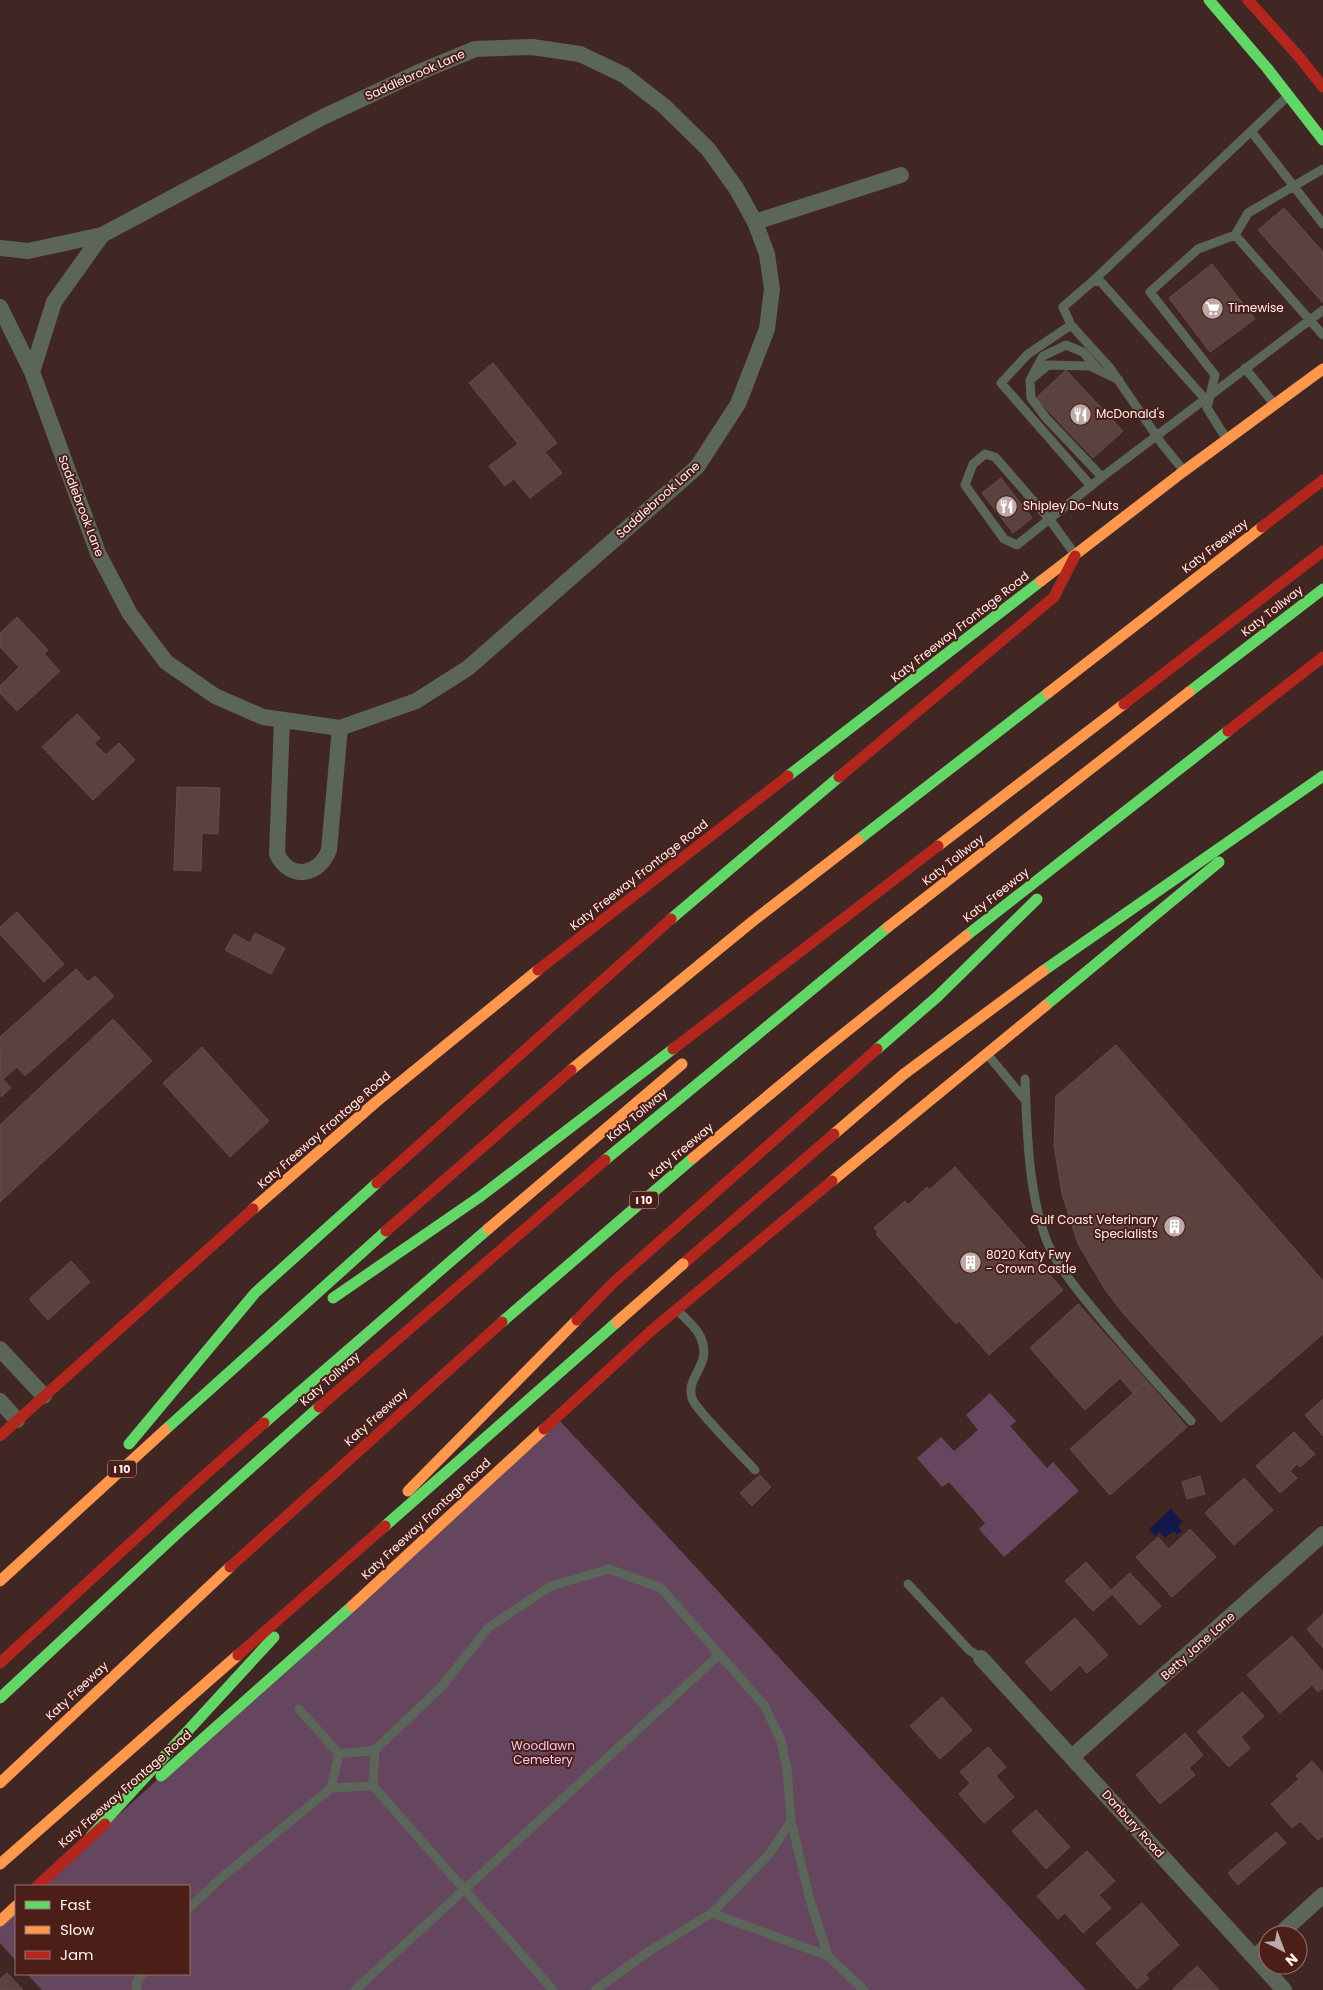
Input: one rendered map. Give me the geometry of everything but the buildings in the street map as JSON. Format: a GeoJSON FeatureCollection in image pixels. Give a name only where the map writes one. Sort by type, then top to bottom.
{"type":"FeatureCollection","features":[{"type":"Feature","properties":{"kind":"main road"},"geometry":{"type":"LineString","coordinates":[[1209,0],[1273,63],[1288,96],[1323,140]]}},
{"type":"Feature","properties":{"kind":"main road"},"geometry":{"type":"LineString","coordinates":[[1248,0],[1321,82]]}},
{"type":"Feature","properties":{"kind":"main road"},"geometry":{"type":"LineString","coordinates":[[1273,63],[1291,47]]}},
{"type":"Feature","properties":{"kind":"main road","name":"Katy Freeway Frontage Road"},"geometry":{"type":"LineString","coordinates":[[0,1436],[242,1218],[413,1072],[540,968],[1184,471],[1323,369]]}},
{"type":"Feature","properties":{"kind":"main road","name":"Katy Freeway"},"geometry":{"type":"LineString","coordinates":[[0,1581],[441,1182],[629,1021],[753,921],[1323,480]]}},
{"type":"Feature","properties":{"kind":"main road","name":"Katy Tollway"},"geometry":{"type":"LineString","coordinates":[[946,839],[1323,551]]}},
{"type":"Feature","properties":{"kind":"main road"},"geometry":{"type":"LineString","coordinates":[[71,1515],[255,1293],[684,908],[1054,597],[1075,556]]}},
{"type":"Feature","properties":{"kind":"main road","name":"Katy Tollway"},"geometry":{"type":"LineString","coordinates":[[0,1698],[259,1459],[466,1278],[723,1061],[894,922],[1323,589]]}},
{"type":"Feature","properties":{"kind":"main road","name":"Katy Freeway"},"geometry":{"type":"LineString","coordinates":[[0,1783],[187,1606],[345,1462],[580,1254],[821,1052],[932,962],[1323,657]]}},
{"type":"Feature","properties":{"kind":"main road"},"geometry":{"type":"LineString","coordinates":[[0,1864],[683,1264],[904,1074],[1027,983],[1323,776]]}},
{"type":"Feature","properties":{"kind":"main road","name":"Katy Freeway Frontage Road"},"geometry":{"type":"LineString","coordinates":[[38,1885],[91,1836],[308,1647],[652,1330],[1323,776]]}},
{"type":"Feature","properties":{"kind":"main road"},"geometry":{"type":"LineString","coordinates":[[1057,880],[1127,810]]}},
{"type":"Feature","properties":{"kind":"main road"},"geometry":{"type":"LineString","coordinates":[[246,1358],[481,1196],[946,839]]}},
{"type":"Feature","properties":{"kind":"main road"},"geometry":{"type":"LineString","coordinates":[[765,993],[946,839]]}},
{"type":"Feature","properties":{"kind":"main road"},"geometry":{"type":"LineString","coordinates":[[91,1836],[399,1500],[613,1283],[830,1089],[937,997],[1043,893]]}},
{"type":"Feature","properties":{"kind":"main road"},"geometry":{"type":"LineString","coordinates":[[0,1663],[198,1482],[372,1328],[689,1058]]}},
{"type":"Feature","properties":{"kind":"main road"},"geometry":{"type":"LineString","coordinates":[[0,1706],[81,1622]]}},
{"type":"Feature","properties":{"kind":"main road"},"geometry":{"type":"LineString","coordinates":[[0,1921],[15,1907]]}},
{"type":"Feature","properties":{"kind":"street","name":"Saddlebrook Lane"},"geometry":{"type":"LineString","coordinates":[[0,248],[28,251],[102,235],[323,117],[415,74],[475,49],[532,47],[580,54],[624,75],[664,106],[708,150],[736,188],[755,222],[767,254],[772,289],[767,329],[738,404],[697,466],[468,668],[416,701],[340,728],[263,717],[215,696],[166,662],[130,614],[98,553],[32,372],[0,308]]}},
{"type":"Feature","properties":{"kind":"street"},"geometry":{"type":"LineString","coordinates":[[755,222],[901,175]]}},
{"type":"Feature","properties":{"kind":"street","name":"Saddlebrook Lane"},"geometry":{"type":"LineString","coordinates":[[32,372],[54,302],[102,235]]}},
{"type":"Feature","properties":{"kind":"street"},"geometry":{"type":"LineString","coordinates":[[282,720],[277,854],[285,866],[299,872],[315,869],[325,859],[329,850],[340,728]]}},
{"type":"Feature","properties":{"kind":"street"},"geometry":{"type":"LineString","coordinates":[[0,1349],[44,1396]]}},
{"type":"Feature","properties":{"kind":"street"},"geometry":{"type":"LineString","coordinates":[[0,1401],[17,1420]]}},
{"type":"Feature","properties":{"kind":"street","name":"Betty Jane Lane"},"geometry":{"type":"LineString","coordinates":[[1072,1757],[1323,1534]]}},
{"type":"Feature","properties":{"kind":"street","name":"Danbury Road"},"geometry":{"type":"LineString","coordinates":[[981,1658],[1284,1990]]}},
{"type":"Feature","properties":{"kind":"street"},"geometry":{"type":"LineString","coordinates":[[1290,1925],[1323,1895]]}},
{"type":"Feature","properties":{"kind":"street"},"geometry":{"type":"LineString","coordinates":[[1255,1957],[1258,1954]]}},
{"type":"Feature","properties":{"kind":"lane"},"geometry":{"type":"LineString","coordinates":[[1184,471],[1110,368],[1071,326],[1063,307],[1093,281],[1288,96]]}},
{"type":"Feature","properties":{"kind":"lane"},"geometry":{"type":"LineString","coordinates":[[1251,131],[1323,224]]}},
{"type":"Feature","properties":{"kind":"lane"},"geometry":{"type":"LineString","coordinates":[[1227,439],[1207,408],[1207,397],[1215,375],[1150,292],[1198,249],[1235,235],[1248,213],[1323,168]]}},
{"type":"Feature","properties":{"kind":"lane"},"geometry":{"type":"LineString","coordinates":[[1235,235],[1323,335]]}},
{"type":"Feature","properties":{"kind":"lane"},"geometry":{"type":"LineString","coordinates":[[1093,281],[1101,282],[1207,397]]}},
{"type":"Feature","properties":{"kind":"lane"},"geometry":{"type":"LineString","coordinates":[[1075,556],[1050,520],[995,457],[985,454],[973,464],[965,485],[1004,539],[1017,545],[1050,520],[1102,477],[1158,437],[1207,397],[1323,310]]}},
{"type":"Feature","properties":{"kind":"lane"},"geometry":{"type":"LineString","coordinates":[[1071,326],[1028,354],[1001,383],[1091,486]]}},
{"type":"Feature","properties":{"kind":"lane"},"geometry":{"type":"LineString","coordinates":[[1099,370],[1084,352],[1066,345],[1043,356],[1030,380],[1031,398],[1046,418],[1102,477]]}},
{"type":"Feature","properties":{"kind":"lane"},"geometry":{"type":"LineString","coordinates":[[1030,380],[1048,365],[1090,366],[1119,380]]}},
{"type":"Feature","properties":{"kind":"lane"},"geometry":{"type":"LineString","coordinates":[[1245,368],[1274,405]]}},
{"type":"Feature","properties":{"kind":"lane"},"geometry":{"type":"LineString","coordinates":[[986,1054],[1026,1101]]}},
{"type":"Feature","properties":{"kind":"lane"},"geometry":{"type":"LineString","coordinates":[[1025,1078],[1028,1149],[1039,1214],[1048,1244],[1063,1272],[1101,1319],[1191,1421]]}},
{"type":"Feature","properties":{"kind":"lane"},"geometry":{"type":"LineString","coordinates":[[677,1310],[700,1335],[704,1351],[702,1366],[691,1384],[692,1401],[756,1470]]}},
{"type":"Feature","properties":{"kind":"lane"},"geometry":{"type":"LineString","coordinates":[[339,1754],[375,1750],[442,1686],[489,1627],[551,1586],[609,1569],[660,1588],[764,1706],[781,1740],[787,1769],[791,1821],[810,1900],[828,1956]]}},
{"type":"Feature","properties":{"kind":"lane"},"geometry":{"type":"LineString","coordinates":[[908,1584],[969,1650],[981,1658]]}},
{"type":"Feature","properties":{"kind":"lane"},"geometry":{"type":"LineString","coordinates":[[355,1990],[720,1654]]}},
{"type":"Feature","properties":{"kind":"lane"},"geometry":{"type":"LineString","coordinates":[[299,1709],[339,1754]]}},
{"type":"Feature","properties":{"kind":"lane"},"geometry":{"type":"LineString","coordinates":[[375,1750],[373,1786],[553,1990]]}},
{"type":"Feature","properties":{"kind":"lane"},"geometry":{"type":"LineString","coordinates":[[331,1788],[339,1754]]}},
{"type":"Feature","properties":{"kind":"lane"},"geometry":{"type":"LineString","coordinates":[[190,1907],[221,1878],[331,1788],[373,1786]]}},
{"type":"Feature","properties":{"kind":"lane"},"geometry":{"type":"LineString","coordinates":[[597,1989],[651,1950],[712,1913],[770,1853],[791,1821]]}},
{"type":"Feature","properties":{"kind":"lane"},"geometry":{"type":"LineString","coordinates":[[712,1913],[828,1956],[864,1990]]}},
{"type":"Feature","properties":{"kind":"lane"},"geometry":{"type":"LineString","coordinates":[[137,1990],[136,1982],[141,1975]]}},
{"type":"Feature","properties":{"kind":"green space"},"geometry":{"type":"Polygon","coordinates":[[[990,1393],[1016,1421],[1010,1426],[1047,1468],[1053,1462],[1079,1491],[1004,1557],[979,1529],[985,1523],[949,1482],[942,1487],[917,1458],[941,1437],[954,1451],[978,1430],[966,1415],[990,1393]]]}},
{"type":"Feature","properties":{"kind":"green space","name":"Woodlawn Cemetery"},"geometry":{"type":"Polygon","coordinates":[[[557,1418],[1086,1990],[42,1990],[28,1975],[190,1975],[190,1885],[41,1885],[557,1418]]]}},
{"type":"Feature","properties":{"kind":"green space"},"geometry":{"type":"Polygon","coordinates":[[[15,1910],[15,1960],[0,1943],[0,1925],[15,1910]]]}},
{"type":"Feature","properties":{"kind":"shaded area"},"geometry":{"type":"Polygon","coordinates":[[[1171,1509],[1183,1522],[1178,1526],[1182,1531],[1177,1535],[1173,1531],[1165,1538],[1160,1532],[1155,1536],[1149,1529],[1171,1509]]]}},
{"type":"Feature","properties":{"kind":"traffic: fast"},"geometry":{"type":"LineString","coordinates":[[1209,0],[1267,68],[1323,140]]}},
{"type":"Feature","properties":{"kind":"traffic: fast"},"geometry":{"type":"LineString","coordinates":[[788,776],[1041,581]]}},
{"type":"Feature","properties":{"kind":"traffic: fast"},"geometry":{"type":"LineString","coordinates":[[1189,692],[1323,589]]}},
{"type":"Feature","properties":{"kind":"traffic: fast"},"geometry":{"type":"LineString","coordinates":[[858,840],[1048,693]]}},
{"type":"Feature","properties":{"kind":"traffic: fast"},"geometry":{"type":"LineString","coordinates":[[966,936],[1228,731]]}},
{"type":"Feature","properties":{"kind":"traffic: fast"},"geometry":{"type":"LineString","coordinates":[[1043,971],[1323,776]]}},
{"type":"Feature","properties":{"kind":"traffic: fast"},"geometry":{"type":"LineString","coordinates":[[671,919],[839,777]]}},
{"type":"Feature","properties":{"kind":"traffic: fast"},"geometry":{"type":"LineString","coordinates":[[1045,1006],[1219,862]]}},
{"type":"Feature","properties":{"kind":"traffic: fast"},"geometry":{"type":"LineString","coordinates":[[877,1049],[937,997],[1037,899]]}},
{"type":"Feature","properties":{"kind":"traffic: fast"},"geometry":{"type":"LineString","coordinates":[[605,1160],[888,927]]}},
{"type":"Feature","properties":{"kind":"traffic: fast"},"geometry":{"type":"LineString","coordinates":[[333,1298],[481,1196],[673,1049]]}},
{"type":"Feature","properties":{"kind":"traffic: fast"},"geometry":{"type":"LineString","coordinates":[[502,1322],[693,1158]]}},
{"type":"Feature","properties":{"kind":"traffic: fast"},"geometry":{"type":"LineString","coordinates":[[129,1444],[255,1293],[377,1183]]}},
{"type":"Feature","properties":{"kind":"traffic: fast"},"geometry":{"type":"LineString","coordinates":[[264,1423],[488,1229]]}},
{"type":"Feature","properties":{"kind":"traffic: fast"},"geometry":{"type":"LineString","coordinates":[[165,1430],[386,1231]]}},
{"type":"Feature","properties":{"kind":"traffic: fast"},"geometry":{"type":"LineString","coordinates":[[385,1526],[617,1322]]}},
{"type":"Feature","properties":{"kind":"traffic: fast"},"geometry":{"type":"LineString","coordinates":[[0,1698],[181,1530],[319,1407]]}},
{"type":"Feature","properties":{"kind":"traffic: fast"},"geometry":{"type":"LineString","coordinates":[[161,1776],[352,1606]]}},
{"type":"Feature","properties":{"kind":"traffic: fast"},"geometry":{"type":"LineString","coordinates":[[91,1836],[274,1637]]}},
{"type":"Feature","properties":{"kind":"traffic: slow"},"geometry":{"type":"LineString","coordinates":[[1041,581],[1184,471],[1323,369]]}},
{"type":"Feature","properties":{"kind":"traffic: slow"},"geometry":{"type":"LineString","coordinates":[[1048,693],[1262,527]]}},
{"type":"Feature","properties":{"kind":"traffic: slow"},"geometry":{"type":"LineString","coordinates":[[888,927],[1189,692]]}},
{"type":"Feature","properties":{"kind":"traffic: slow"},"geometry":{"type":"LineString","coordinates":[[938,846],[1124,704]]}},
{"type":"Feature","properties":{"kind":"traffic: slow"},"geometry":{"type":"LineString","coordinates":[[571,1070],[753,921],[858,840]]}},
{"type":"Feature","properties":{"kind":"traffic: slow"},"geometry":{"type":"LineString","coordinates":[[693,1158],[822,1051],[966,936]]}},
{"type":"Feature","properties":{"kind":"traffic: slow"},"geometry":{"type":"LineString","coordinates":[[253,1209],[376,1102],[538,970]]}},
{"type":"Feature","properties":{"kind":"traffic: slow"},"geometry":{"type":"LineString","coordinates":[[834,1134],[904,1074],[1043,971]]}},
{"type":"Feature","properties":{"kind":"traffic: slow"},"geometry":{"type":"LineString","coordinates":[[832,1181],[1045,1006]]}},
{"type":"Feature","properties":{"kind":"traffic: slow"},"geometry":{"type":"LineString","coordinates":[[488,1229],[682,1064]]}},
{"type":"Feature","properties":{"kind":"traffic: slow"},"geometry":{"type":"LineString","coordinates":[[617,1322],[683,1264]]}},
{"type":"Feature","properties":{"kind":"traffic: slow"},"geometry":{"type":"LineString","coordinates":[[408,1491],[577,1320]]}},
{"type":"Feature","properties":{"kind":"traffic: slow"},"geometry":{"type":"LineString","coordinates":[[352,1606],[544,1429]]}},
{"type":"Feature","properties":{"kind":"traffic: slow"},"geometry":{"type":"LineString","coordinates":[[0,1581],[165,1430]]}},
{"type":"Feature","properties":{"kind":"traffic: slow"},"geometry":{"type":"LineString","coordinates":[[0,1783],[230,1567]]}},
{"type":"Feature","properties":{"kind":"traffic: slow"},"geometry":{"type":"LineString","coordinates":[[0,1864],[238,1655]]}},
{"type":"Feature","properties":{"kind":"traffic: slow"},"geometry":{"type":"LineString","coordinates":[[0,1921],[15,1907]]}},
{"type":"Feature","properties":{"kind":"traffic: jam"},"geometry":{"type":"LineString","coordinates":[[1248,0],[1300,58],[1323,87]]}},
{"type":"Feature","properties":{"kind":"traffic: jam"},"geometry":{"type":"LineString","coordinates":[[1262,527],[1323,480]]}},
{"type":"Feature","properties":{"kind":"traffic: jam"},"geometry":{"type":"LineString","coordinates":[[1124,704],[1323,551]]}},
{"type":"Feature","properties":{"kind":"traffic: jam"},"geometry":{"type":"LineString","coordinates":[[839,777],[1054,597],[1075,556]]}},
{"type":"Feature","properties":{"kind":"traffic: jam"},"geometry":{"type":"LineString","coordinates":[[1228,731],[1323,657]]}},
{"type":"Feature","properties":{"kind":"traffic: jam"},"geometry":{"type":"LineString","coordinates":[[538,970],[788,776]]}},
{"type":"Feature","properties":{"kind":"traffic: jam"},"geometry":{"type":"LineString","coordinates":[[673,1049],[938,846]]}},
{"type":"Feature","properties":{"kind":"traffic: jam"},"geometry":{"type":"LineString","coordinates":[[377,1183],[671,919]]}},
{"type":"Feature","properties":{"kind":"traffic: jam"},"geometry":{"type":"LineString","coordinates":[[577,1320],[613,1283],[877,1049]]}},
{"type":"Feature","properties":{"kind":"traffic: jam"},"geometry":{"type":"LineString","coordinates":[[386,1231],[571,1070]]}},
{"type":"Feature","properties":{"kind":"traffic: jam"},"geometry":{"type":"LineString","coordinates":[[683,1264],[834,1134]]}},
{"type":"Feature","properties":{"kind":"traffic: jam"},"geometry":{"type":"LineString","coordinates":[[319,1407],[605,1160]]}},
{"type":"Feature","properties":{"kind":"traffic: jam"},"geometry":{"type":"LineString","coordinates":[[544,1429],[652,1330],[832,1181]]}},
{"type":"Feature","properties":{"kind":"traffic: jam"},"geometry":{"type":"LineString","coordinates":[[0,1436],[253,1209]]}},
{"type":"Feature","properties":{"kind":"traffic: jam"},"geometry":{"type":"LineString","coordinates":[[230,1567],[502,1322]]}},
{"type":"Feature","properties":{"kind":"traffic: jam"},"geometry":{"type":"LineString","coordinates":[[0,1663],[264,1423]]}},
{"type":"Feature","properties":{"kind":"traffic: jam"},"geometry":{"type":"LineString","coordinates":[[238,1655],[385,1526]]}},
{"type":"Feature","properties":{"kind":"traffic: jam"},"geometry":{"type":"LineString","coordinates":[[38,1885],[105,1824]]}},
{"type":"Feature","properties":{"kind":"place","name":"Timewise"},"geometry":{"type":"Point","coordinates":[1212,308]}},
{"type":"Feature","properties":{"kind":"place","name":"McDonald's"},"geometry":{"type":"Point","coordinates":[1080,414]}},
{"type":"Feature","properties":{"kind":"place","name":"Shipley Do-Nuts"},"geometry":{"type":"Point","coordinates":[1007,506]}},
{"type":"Feature","properties":{"kind":"place","name":"Gulf Coast Veterinary Specialists"},"geometry":{"type":"Point","coordinates":[1174,1227]}},
{"type":"Feature","properties":{"kind":"place","name":"8020 Katy Fwy - Crown Castle"},"geometry":{"type":"Point","coordinates":[970,1262]}}]}
